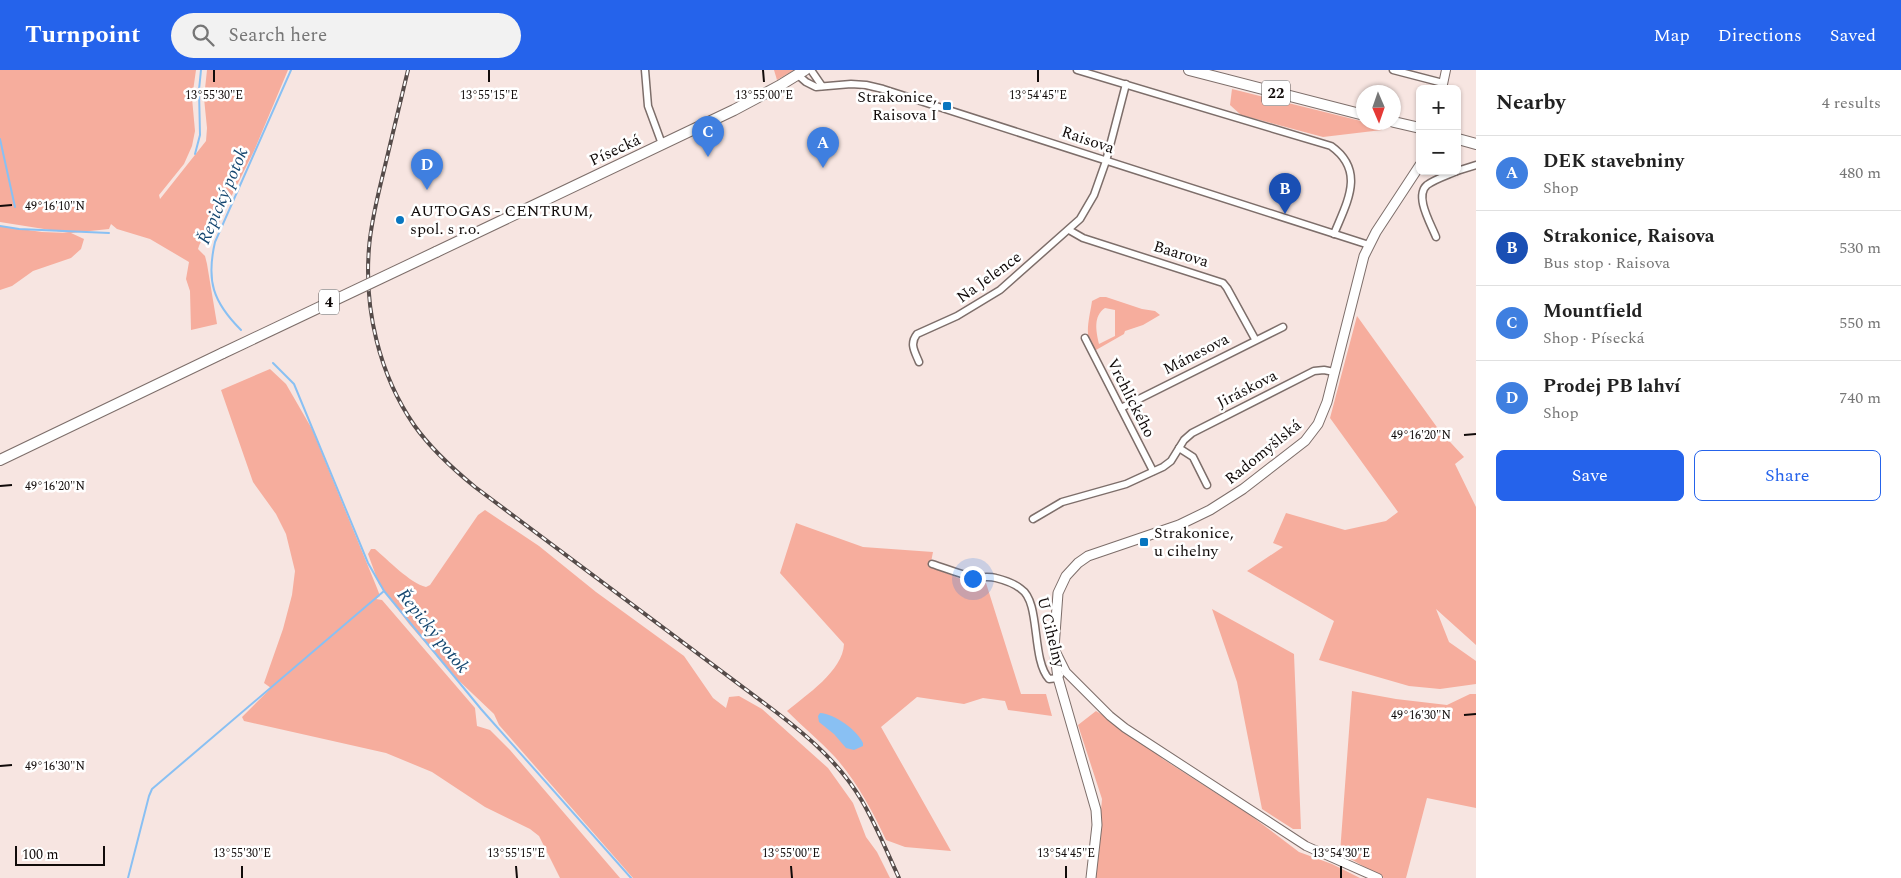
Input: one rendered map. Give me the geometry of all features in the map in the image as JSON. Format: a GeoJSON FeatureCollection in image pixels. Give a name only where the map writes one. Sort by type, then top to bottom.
{"type":"FeatureCollection","features":[{"type":"Feature","properties":{"kind":"main road","name":"22"},"geometry":{"type":"LineString","coordinates":[[1189,70],[1356,113]]}},
{"type":"Feature","properties":{"kind":"main road","name":"Písecká"},"geometry":{"type":"LineString","coordinates":[[0,460],[436,252],[661,140],[748,103],[801,73]]}},
{"type":"Feature","properties":{"kind":"main road"},"geometry":{"type":"LineString","coordinates":[[1401,124],[1416,127]]}},
{"type":"Feature","properties":{"kind":"main road"},"geometry":{"type":"LineString","coordinates":[[1461,138],[1476,144]]}},
{"type":"Feature","properties":{"kind":"main road","name":"Radomyšlská"},"geometry":{"type":"LineString","coordinates":[[1091,878],[1097,825],[1096,810],[1054,648],[1058,594],[1061,584],[1071,569],[1088,556],[1179,525],[1210,510],[1273,467],[1305,441],[1318,424],[1327,402],[1356,282],[1369,245],[1416,171]]}},
{"type":"Feature","properties":{"kind":"street","name":"Písecká"},"geometry":{"type":"LineString","coordinates":[[645,70],[648,106],[661,140]]}},
{"type":"Feature","properties":{"kind":"street"},"geometry":{"type":"LineString","coordinates":[[811,70],[822,86]]}},
{"type":"Feature","properties":{"kind":"street"},"geometry":{"type":"LineString","coordinates":[[1077,70],[1325,143],[1338,151],[1348,164],[1351,183],[1350,193],[1334,234]]}},
{"type":"Feature","properties":{"kind":"street"},"geometry":{"type":"LineString","coordinates":[[1393,70],[1440,85]]}},
{"type":"Feature","properties":{"kind":"street"},"geometry":{"type":"LineString","coordinates":[[1443,85],[1446,70]]}},
{"type":"Feature","properties":{"kind":"street","name":"Raisova"},"geometry":{"type":"LineString","coordinates":[[801,73],[811,85],[816,87],[851,84],[883,89],[1369,245]]}},
{"type":"Feature","properties":{"kind":"street","name":"Na Jelence"},"geometry":{"type":"LineString","coordinates":[[919,362],[912,346],[913,339],[917,334],[957,316],[1000,290],[1070,230],[1080,219],[1090,203],[1106,161],[1126,84]]}},
{"type":"Feature","properties":{"kind":"street"},"geometry":{"type":"LineString","coordinates":[[1461,169],[1476,165]]}},
{"type":"Feature","properties":{"kind":"street"},"geometry":{"type":"LineString","coordinates":[[1436,237],[1422,202],[1424,189],[1429,184],[1447,175]]}},
{"type":"Feature","properties":{"kind":"street","name":"Baarova"},"geometry":{"type":"LineString","coordinates":[[1070,230],[1083,238],[1223,283],[1255,340]]}},
{"type":"Feature","properties":{"kind":"street","name":"Mánesova"},"geometry":{"type":"LineString","coordinates":[[1122,408],[1283,327]]}},
{"type":"Feature","properties":{"kind":"street","name":"Vrchlického"},"geometry":{"type":"LineString","coordinates":[[1085,338],[1153,471]]}},
{"type":"Feature","properties":{"kind":"street","name":"Jiráskova"},"geometry":{"type":"LineString","coordinates":[[1033,519],[1062,502],[1126,484],[1168,464],[1192,433],[1314,371],[1334,372]]}},
{"type":"Feature","properties":{"kind":"street"},"geometry":{"type":"LineString","coordinates":[[1180,448],[1193,457],[1207,485]]}},
{"type":"Feature","properties":{"kind":"street","name":"U Cihelny"},"geometry":{"type":"LineString","coordinates":[[932,564],[973,577],[996,578],[1020,588],[1027,594],[1031,605],[1044,674],[1049,679],[1062,675]]}},
{"type":"Feature","properties":{"kind":"street"},"geometry":{"type":"LineString","coordinates":[[1062,675],[1125,728],[1306,846],[1378,878]]}},
{"type":"Feature","properties":{"kind":"shaded area"},"geometry":{"type":"Polygon","coordinates":[[[0,70],[196,70],[192,98],[195,131],[192,146],[184,164],[159,195],[160,199],[206,141],[207,128],[204,98],[207,70],[288,70],[254,151],[217,228],[205,236],[198,249],[205,256],[217,324],[191,330],[190,291],[186,279],[189,262],[150,239],[117,229],[111,224],[109,229],[71,233],[84,239],[81,249],[71,258],[33,271],[12,286],[0,290],[0,226],[42,232],[69,233],[0,222],[0,70]]]}},
{"type":"Feature","properties":{"kind":"shaded area"},"geometry":{"type":"Polygon","coordinates":[[[774,70],[794,70],[777,80],[774,70]]]}},
{"type":"Feature","properties":{"kind":"shaded area"},"geometry":{"type":"Polygon","coordinates":[[[1232,89],[1356,120],[1356,130],[1382,130],[1323,137],[1241,115],[1230,105],[1232,89]]]}},
{"type":"Feature","properties":{"kind":"shaded area"},"geometry":{"type":"Polygon","coordinates":[[[1100,297],[1155,311],[1160,315],[1143,325],[1125,331],[1124,334],[1096,350],[1089,340],[1088,327],[1092,301],[1100,297]],[[1105,308],[1097,319],[1096,329],[1099,344],[1115,336],[1115,310],[1105,308]]]}},
{"type":"Feature","properties":{"kind":"shaded area"},"geometry":{"type":"Polygon","coordinates":[[[1357,316],[1439,430],[1464,457],[1455,464],[1476,507],[1476,645],[1436,609],[1449,642],[1476,661],[1476,684],[1440,689],[1409,686],[1319,660],[1334,621],[1247,571],[1283,547],[1273,543],[1286,513],[1345,530],[1386,521],[1398,512],[1330,418],[1357,316]]]}},
{"type":"Feature","properties":{"kind":"shaded area"},"geometry":{"type":"Polygon","coordinates":[[[270,369],[286,384],[312,429],[377,588],[380,596],[376,599],[382,600],[475,708],[477,726],[490,730],[510,750],[620,878],[560,878],[539,836],[530,829],[485,807],[432,772],[386,753],[244,721],[242,717],[271,688],[264,683],[283,629],[292,595],[295,571],[286,534],[276,514],[253,482],[221,390],[270,369]]]}},
{"type":"Feature","properties":{"kind":"shaded area"},"geometry":{"type":"Polygon","coordinates":[[[485,510],[539,546],[596,592],[684,656],[713,698],[726,708],[729,697],[739,696],[762,709],[828,768],[853,803],[866,837],[877,852],[890,878],[633,878],[499,725],[494,714],[454,676],[409,624],[379,584],[368,554],[371,549],[375,549],[413,581],[426,587],[430,585],[478,515],[485,510]]]}},
{"type":"Feature","properties":{"kind":"shaded area"},"geometry":{"type":"Polygon","coordinates":[[[796,523],[863,547],[933,552],[930,567],[969,582],[986,583],[1021,694],[1046,694],[1052,716],[1008,710],[1005,701],[983,698],[964,704],[917,697],[881,727],[951,851],[905,847],[886,840],[864,797],[850,776],[829,751],[787,711],[831,673],[842,654],[844,644],[780,573],[796,523]]]}},
{"type":"Feature","properties":{"kind":"shaded area"},"geometry":{"type":"Polygon","coordinates":[[[1212,609],[1294,654],[1301,829],[1293,829],[1262,809],[1237,682],[1212,609]]]}},
{"type":"Feature","properties":{"kind":"shaded area"},"geometry":{"type":"Polygon","coordinates":[[[1352,691],[1447,705],[1470,694],[1476,694],[1476,808],[1427,798],[1406,878],[1384,878],[1340,853],[1352,691]]]}},
{"type":"Feature","properties":{"kind":"shaded area"},"geometry":{"type":"Polygon","coordinates":[[[1096,711],[1125,728],[1163,759],[1250,815],[1299,852],[1332,864],[1360,878],[1095,878],[1102,799],[1078,725],[1096,711]]]}},
{"type":"Feature","properties":{"kind":"water"},"geometry":{"type":"Polygon","coordinates":[[[820,713],[832,716],[845,724],[856,733],[863,746],[854,750],[846,748],[834,734],[819,722],[818,716],[820,713]]]}},
{"type":"Feature","properties":{"kind":"waterway"},"geometry":{"type":"LineString","coordinates":[[195,154],[200,135],[199,90],[201,70]]}},
{"type":"Feature","properties":{"kind":"waterway","name":"Řepický potok"},"geometry":{"type":"LineString","coordinates":[[241,330],[224,310],[214,290],[211,268],[212,256],[215,242],[291,70]]}},
{"type":"Feature","properties":{"kind":"waterway"},"geometry":{"type":"LineString","coordinates":[[0,139],[15,207]]}},
{"type":"Feature","properties":{"kind":"waterway"},"geometry":{"type":"LineString","coordinates":[[0,226],[19,229],[109,233]]}},
{"type":"Feature","properties":{"kind":"waterway","name":"Řepický potok"},"geometry":{"type":"LineString","coordinates":[[273,363],[294,384],[368,563],[384,591],[481,709],[631,878]]}},
{"type":"Feature","properties":{"kind":"waterway"},"geometry":{"type":"LineString","coordinates":[[128,878],[152,789],[384,591]]}},
{"type":"Feature","properties":{"kind":"railway"},"geometry":{"type":"LineString","coordinates":[[408,70],[373,218],[368,271],[369,294],[376,340],[392,384],[414,425],[435,450],[475,487],[776,712],[824,752],[844,775],[862,801],[899,878]]}},
{"type":"Feature","properties":{"kind":"place","name":"Strakonice, Raisova I"},"geometry":{"type":"Point","coordinates":[947,106]}},
{"type":"Feature","properties":{"kind":"place","name":"Mountfield"},"geometry":{"type":"Point","coordinates":[708,157]}},
{"type":"Feature","properties":{"kind":"place","name":"DEK stavebniny"},"geometry":{"type":"Point","coordinates":[823,168]}},
{"type":"Feature","properties":{"kind":"place","name":"Prodej PB lahví"},"geometry":{"type":"Point","coordinates":[427,190]}},
{"type":"Feature","properties":{"kind":"place","name":"Strakonice, Raisova"},"geometry":{"type":"Point","coordinates":[1285,214]}},
{"type":"Feature","properties":{"kind":"place","name":"AUTOGAS - CENTRUM, spol. s r.o."},"geometry":{"type":"Point","coordinates":[400,220]}},
{"type":"Feature","properties":{"kind":"place","name":"Strakonice, u cihelny"},"geometry":{"type":"Point","coordinates":[1144,542]}}]}
